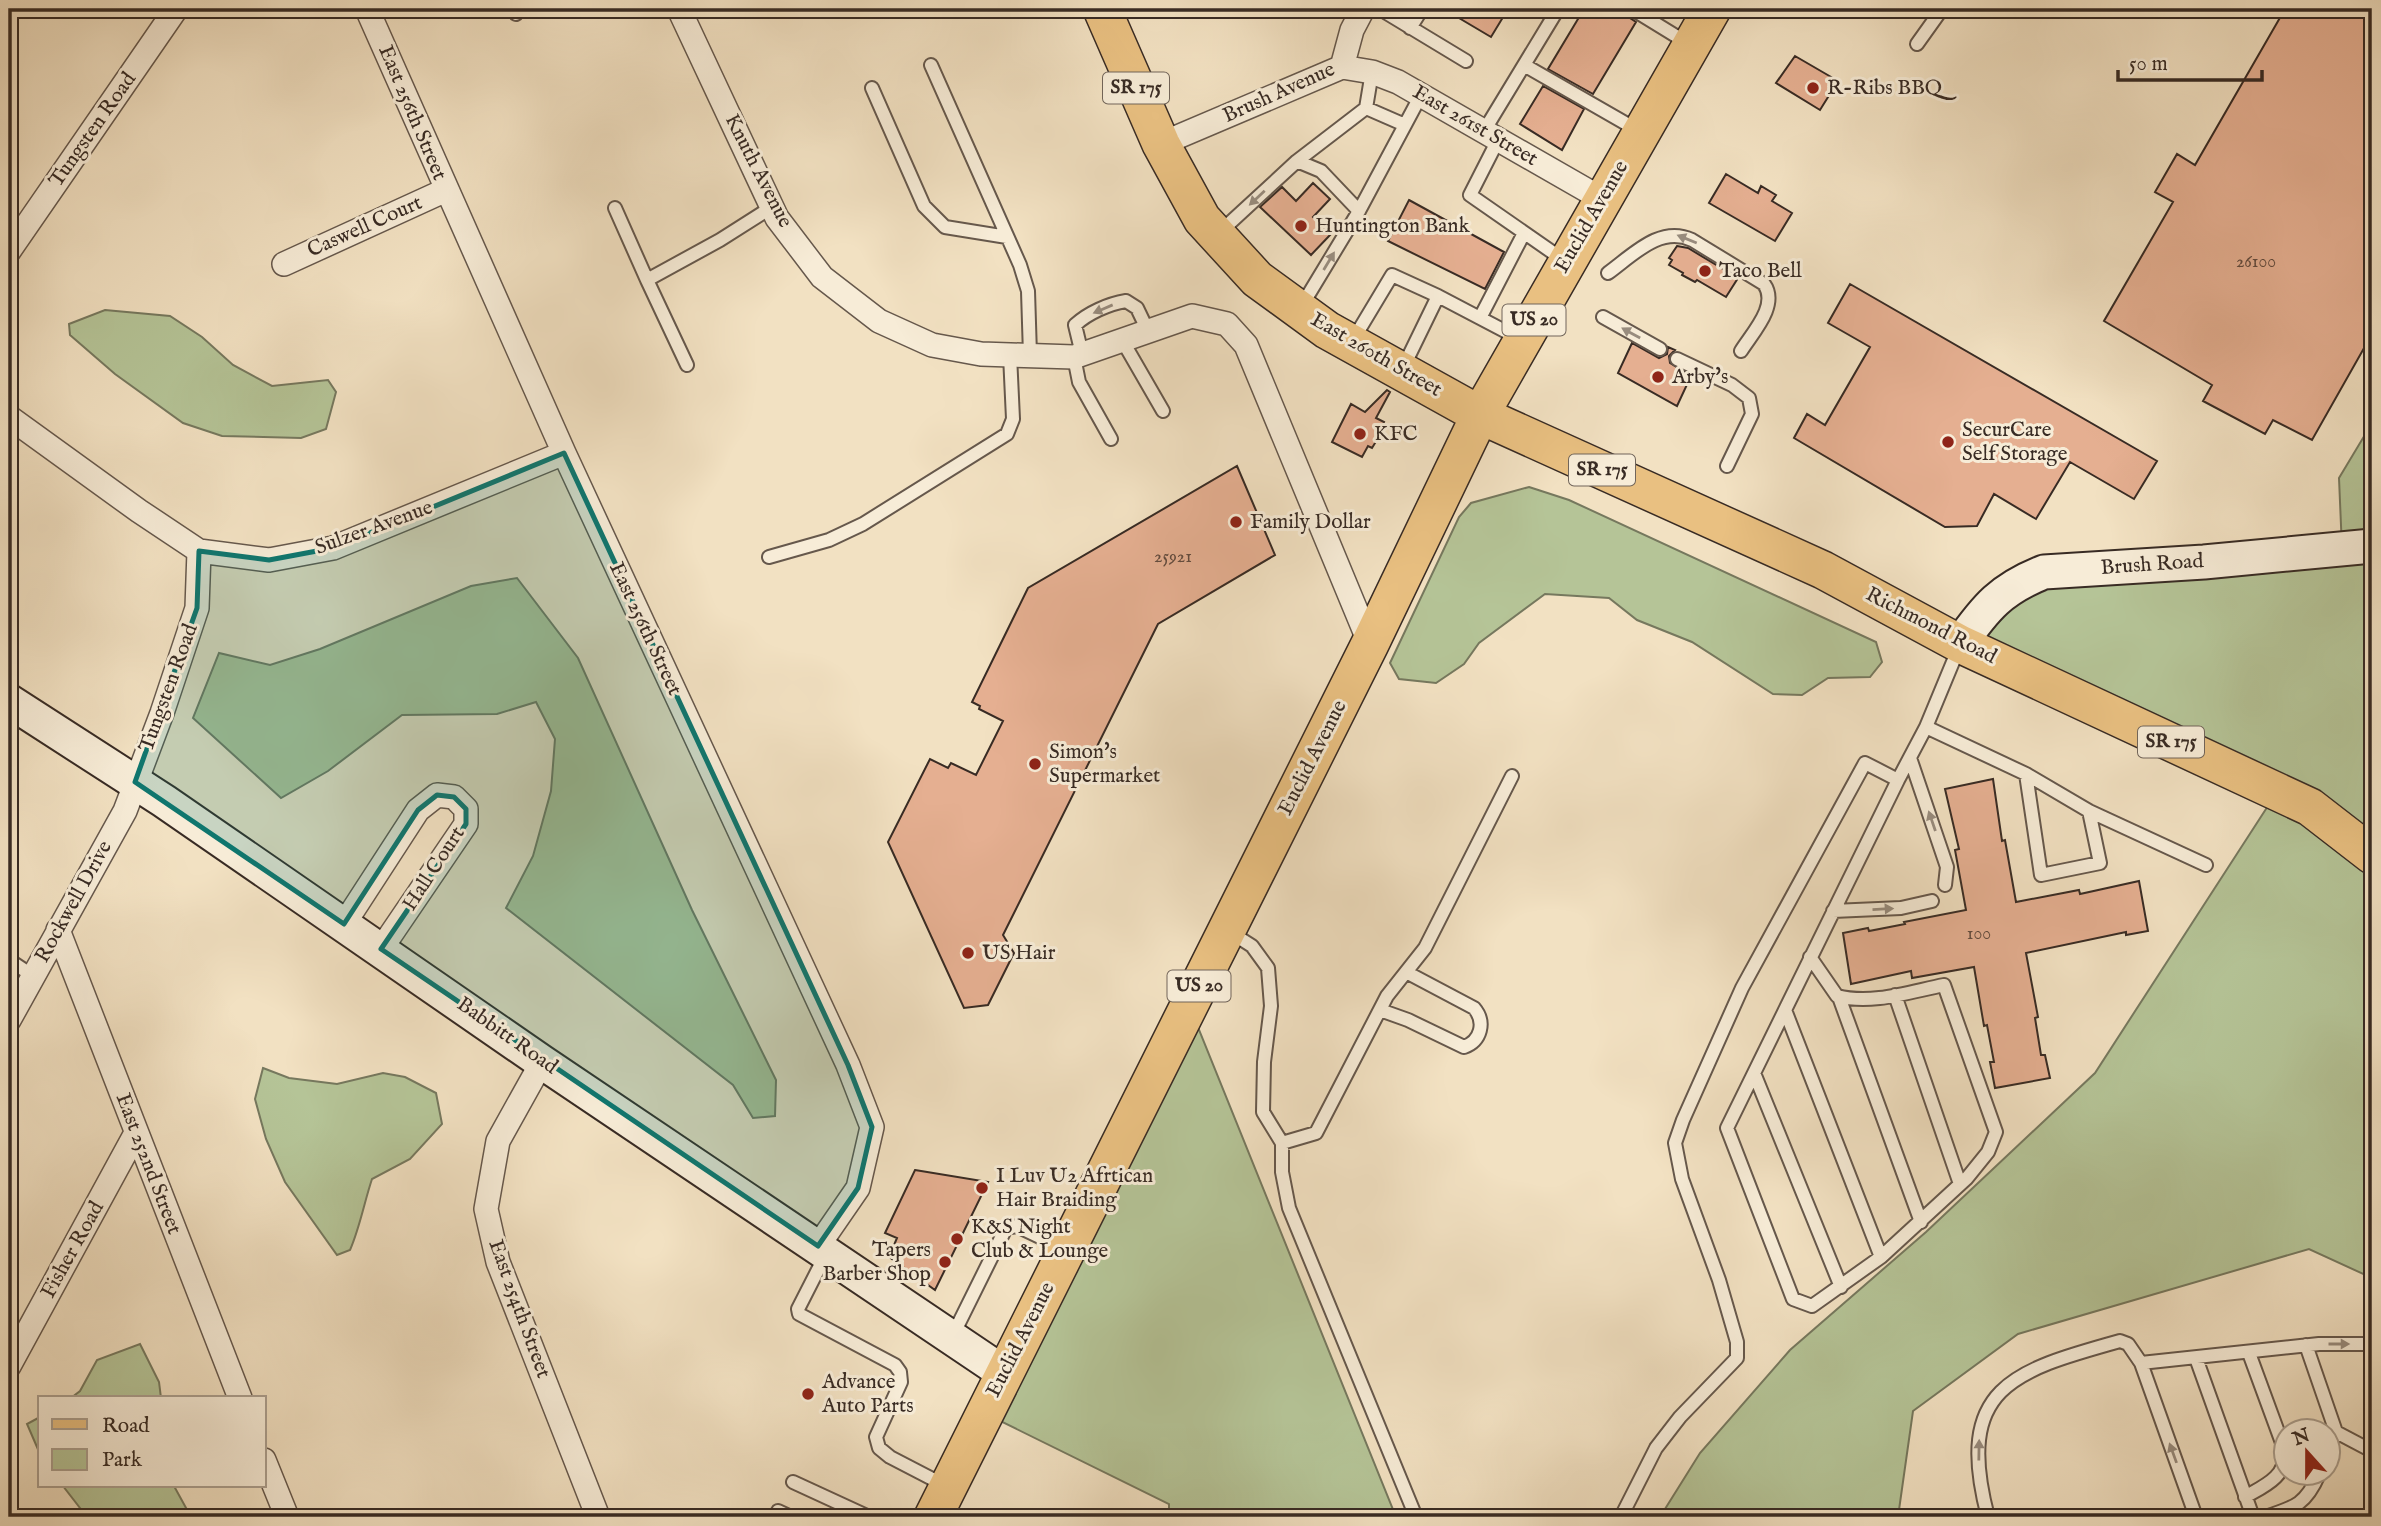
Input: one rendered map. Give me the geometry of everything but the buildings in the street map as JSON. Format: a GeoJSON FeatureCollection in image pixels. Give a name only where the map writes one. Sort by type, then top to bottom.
{"type":"FeatureCollection","features":[{"type":"Feature","properties":{"kind":"main road","name":"East 260th Street"},"geometry":{"type":"LineString","coordinates":[[1102,9],[1160,145],[1202,219],[1257,279],[1326,330],[1480,415]]}},
{"type":"Feature","properties":{"kind":"main road","name":"Euclid Avenue"},"geometry":{"type":"LineString","coordinates":[[940,1502],[1370,644],[1480,415],[1712,9]]}},
{"type":"Feature","properties":{"kind":"main road","name":"Richmond Road"},"geometry":{"type":"LineString","coordinates":[[1480,415],[1823,569],[1961,644],[2310,807],[2372,855]]}},
{"type":"Feature","properties":{"kind":"main road","name":"Brush Road"},"geometry":{"type":"LineString","coordinates":[[1961,644],[1984,609],[2021,581],[2044,572],[2203,562],[2372,546]]}},
{"type":"Feature","properties":{"kind":"main road","name":"Babbitt Road"},"geometry":{"type":"LineString","coordinates":[[9,701],[135,782],[542,1062],[1004,1373]]}},
{"type":"Feature","properties":{"kind":"street","name":"Tungsten Road"},"geometry":{"type":"LineString","coordinates":[[9,251],[176,9]]}},
{"type":"Feature","properties":{"kind":"street","name":"East 256th Street"},"geometry":{"type":"LineString","coordinates":[[368,9],[446,191],[564,453],[848,1065],[872,1127],[858,1188],[823,1249]]}},
{"type":"Feature","properties":{"kind":"street","name":"Knuth Avenue"},"geometry":{"type":"LineString","coordinates":[[679,9],[777,218],[822,277],[879,321],[932,345],[981,354],[1020,355],[1078,355],[1192,316],[1227,324],[1246,345],[1370,644]]}},
{"type":"Feature","properties":{"kind":"street","name":"Brush Avenue"},"geometry":{"type":"LineString","coordinates":[[1160,145],[1342,67],[1353,30],[1363,9]]}},
{"type":"Feature","properties":{"kind":"street","name":"East 261st Street"},"geometry":{"type":"LineString","coordinates":[[1342,67],[1372,72],[1398,82],[1602,199]]}},
{"type":"Feature","properties":{"kind":"street","name":"Caswell Court"},"geometry":{"type":"LineString","coordinates":[[284,264],[446,191]]}},
{"type":"Feature","properties":{"kind":"street","name":"Sulzer Avenue"},"geometry":{"type":"LineString","coordinates":[[9,417],[199,551],[269,560],[333,548],[564,453]]}},
{"type":"Feature","properties":{"kind":"street","name":"Tungsten Road"},"geometry":{"type":"LineString","coordinates":[[135,782],[162,713],[197,608],[199,551]]}},
{"type":"Feature","properties":{"kind":"street","name":"Rockwell Drive"},"geometry":{"type":"LineString","coordinates":[[9,1020],[125,811],[135,782]]}},
{"type":"Feature","properties":{"kind":"street","name":"Hall Court"},"geometry":{"type":"LineString","coordinates":[[344,924],[418,810],[437,795],[454,797],[466,809],[466,824],[381,950]]}},
{"type":"Feature","properties":{"kind":"street","name":"East 252nd Street"},"geometry":{"type":"LineString","coordinates":[[58,930],[239,1396]]}},
{"type":"Feature","properties":{"kind":"street","name":"East 254th Street"},"geometry":{"type":"LineString","coordinates":[[542,1062],[498,1141],[486,1209],[498,1262],[598,1517]]}},
{"type":"Feature","properties":{"kind":"street","name":"Fisher Road"},"geometry":{"type":"LineString","coordinates":[[9,1366],[136,1133]]}},
{"type":"Feature","properties":{"kind":"street"},"geometry":{"type":"LineString","coordinates":[[266,1465],[287,1517]]}},
{"type":"Feature","properties":{"kind":"lane"},"geometry":{"type":"LineString","coordinates":[[1380,9],[1466,61]]}},
{"type":"Feature","properties":{"kind":"lane"},"geometry":{"type":"LineString","coordinates":[[1410,28],[1422,9]]}},
{"type":"Feature","properties":{"kind":"lane"},"geometry":{"type":"LineString","coordinates":[[1559,9],[1524,65],[1491,136],[1470,195],[1567,262]]}},
{"type":"Feature","properties":{"kind":"lane"},"geometry":{"type":"LineString","coordinates":[[1632,9],[1691,45]]}},
{"type":"Feature","properties":{"kind":"lane"},"geometry":{"type":"LineString","coordinates":[[1917,44],[1942,9]]}},
{"type":"Feature","properties":{"kind":"lane"},"geometry":{"type":"LineString","coordinates":[[769,557],[829,540],[863,524],[1007,434],[1013,419],[1028,291],[931,65]]}},
{"type":"Feature","properties":{"kind":"lane"},"geometry":{"type":"LineString","coordinates":[[1524,65],[1640,132]]}},
{"type":"Feature","properties":{"kind":"lane"},"geometry":{"type":"LineString","coordinates":[[1217,235],[1297,161],[1366,107],[1372,72]]}},
{"type":"Feature","properties":{"kind":"lane"},"geometry":{"type":"LineString","coordinates":[[872,88],[924,206],[945,227],[1007,237]]}},
{"type":"Feature","properties":{"kind":"lane"},"geometry":{"type":"LineString","coordinates":[[1300,310],[1359,211],[1421,95]]}},
{"type":"Feature","properties":{"kind":"lane"},"geometry":{"type":"LineString","coordinates":[[1366,107],[1405,125]]}},
{"type":"Feature","properties":{"kind":"lane"},"geometry":{"type":"LineString","coordinates":[[1297,161],[1321,172],[1359,211]]}},
{"type":"Feature","properties":{"kind":"lane"},"geometry":{"type":"LineString","coordinates":[[647,280],[720,240],[772,207]]}},
{"type":"Feature","properties":{"kind":"lane"},"geometry":{"type":"LineString","coordinates":[[615,208],[687,365]]}},
{"type":"Feature","properties":{"kind":"lane"},"geometry":{"type":"LineString","coordinates":[[1480,318],[1524,233]]}},
{"type":"Feature","properties":{"kind":"lane"},"geometry":{"type":"LineString","coordinates":[[1608,273],[1661,237],[1679,234],[1702,246],[1764,284],[1769,290],[1767,310],[1741,351]]}},
{"type":"Feature","properties":{"kind":"lane"},"geometry":{"type":"LineString","coordinates":[[1351,343],[1392,275],[1523,340]]}},
{"type":"Feature","properties":{"kind":"lane"},"geometry":{"type":"LineString","coordinates":[[1402,371],[1438,296]]}},
{"type":"Feature","properties":{"kind":"lane"},"geometry":{"type":"LineString","coordinates":[[1111,439],[1079,382],[1074,326],[1089,314],[1126,300],[1137,308],[1149,331]]}},
{"type":"Feature","properties":{"kind":"lane"},"geometry":{"type":"LineString","coordinates":[[1602,317],[1660,349]]}},
{"type":"Feature","properties":{"kind":"lane"},"geometry":{"type":"LineString","coordinates":[[1122,340],[1163,411]]}},
{"type":"Feature","properties":{"kind":"lane"},"geometry":{"type":"LineString","coordinates":[[1677,359],[1732,385],[1749,398],[1752,414],[1727,466]]}},
{"type":"Feature","properties":{"kind":"lane"},"geometry":{"type":"LineString","coordinates":[[1839,997],[1868,1000],[1944,985],[1996,1132],[1988,1152],[1921,1222],[1881,1257],[1812,1306],[1793,1299],[1727,1128],[1926,727],[1961,644]]}},
{"type":"Feature","properties":{"kind":"lane"},"geometry":{"type":"LineString","coordinates":[[1926,727],[2026,774],[2089,811],[2206,865]]}},
{"type":"Feature","properties":{"kind":"lane"},"geometry":{"type":"LineString","coordinates":[[1910,758],[1947,867],[1945,885]]}},
{"type":"Feature","properties":{"kind":"lane"},"geometry":{"type":"LineString","coordinates":[[1620,1517],[1656,1448],[1680,1417],[1737,1358],[1737,1342],[1719,1280],[1682,1179],[1675,1143],[1683,1119],[1742,988],[1865,762],[1898,780]]}},
{"type":"Feature","properties":{"kind":"lane"},"geometry":{"type":"LineString","coordinates":[[2026,774],[2041,875],[2100,863],[2089,811]]}},
{"type":"Feature","properties":{"kind":"lane"},"geometry":{"type":"LineString","coordinates":[[1282,1143],[1316,1133],[1387,996],[1425,948],[1512,776]]}},
{"type":"Feature","properties":{"kind":"lane"},"geometry":{"type":"LineString","coordinates":[[1833,911],[1901,908],[1932,901]]}},
{"type":"Feature","properties":{"kind":"lane"},"geometry":{"type":"LineString","coordinates":[[1226,930],[1252,946],[1268,968],[1271,1006],[1264,1062],[1262,1112],[1282,1143],[1282,1172],[1289,1208],[1416,1517]]}},
{"type":"Feature","properties":{"kind":"lane"},"geometry":{"type":"LineString","coordinates":[[1810,957],[1839,997],[1921,1222]]}},
{"type":"Feature","properties":{"kind":"lane"},"geometry":{"type":"LineString","coordinates":[[9,960],[33,975]]}},
{"type":"Feature","properties":{"kind":"lane"},"geometry":{"type":"LineString","coordinates":[[1380,1010],[1408,1020],[1464,1047],[1476,1039],[1481,1027],[1474,1008],[1406,972]]}},
{"type":"Feature","properties":{"kind":"lane"},"geometry":{"type":"LineString","coordinates":[[1895,995],[1960,1184]]}},
{"type":"Feature","properties":{"kind":"lane"},"geometry":{"type":"LineString","coordinates":[[1785,1010],[1881,1257]]}},
{"type":"Feature","properties":{"kind":"lane"},"geometry":{"type":"LineString","coordinates":[[1754,1073],[1841,1287]]}},
{"type":"Feature","properties":{"kind":"lane"},"geometry":{"type":"LineString","coordinates":[[951,1337],[1006,1228],[1017,1226],[1066,1250]]}},
{"type":"Feature","properties":{"kind":"lane"},"geometry":{"type":"LineString","coordinates":[[823,1249],[798,1309],[799,1314],[895,1365],[900,1372],[901,1382],[876,1437],[879,1448],[940,1502]]}},
{"type":"Feature","properties":{"kind":"lane"},"geometry":{"type":"LineString","coordinates":[[1988,1517],[1979,1473],[1981,1423],[1992,1402],[2006,1386],[2053,1360],[2120,1341],[2128,1344],[2141,1363],[2196,1517]]}},
{"type":"Feature","properties":{"kind":"lane"},"geometry":{"type":"LineString","coordinates":[[2141,1363],[2306,1345],[2372,1344]]}},
{"type":"Feature","properties":{"kind":"lane"},"geometry":{"type":"LineString","coordinates":[[2306,1345],[2331,1418]]}},
{"type":"Feature","properties":{"kind":"lane"},"geometry":{"type":"LineString","coordinates":[[2245,1497],[2279,1475],[2286,1460],[2249,1353]]}},
{"type":"Feature","properties":{"kind":"lane"},"geometry":{"type":"LineString","coordinates":[[2196,1358],[2253,1517]]}},
{"type":"Feature","properties":{"kind":"lane"},"geometry":{"type":"LineString","coordinates":[[2342,1435],[2372,1451]]}},
{"type":"Feature","properties":{"kind":"lane"},"geometry":{"type":"LineString","coordinates":[[793,1482],[869,1517]]}},
{"type":"Feature","properties":{"kind":"lane"},"geometry":{"type":"LineString","coordinates":[[2266,1517],[2287,1510],[2306,1499],[2312,1488]]}},
{"type":"Feature","properties":{"kind":"lane"},"geometry":{"type":"LineString","coordinates":[[778,1511],[791,1517]]}},
{"type":"Feature","properties":{"kind":"highlighted area"},"geometry":{"type":"Polygon","coordinates":[[[564,453],[848,1065],[872,1127],[858,1188],[818,1246],[381,949],[466,824],[466,809],[454,797],[437,795],[418,810],[344,924],[135,782],[197,608],[199,551],[269,560],[333,548],[564,453]]]}},
{"type":"Feature","properties":{"kind":"green space"},"geometry":{"type":"Polygon","coordinates":[[[105,310],[170,316],[202,337],[233,365],[272,386],[328,380],[336,392],[326,429],[301,438],[222,436],[183,423],[115,374],[70,335],[69,324],[105,310]]]}},
{"type":"Feature","properties":{"kind":"green space"},"geometry":{"type":"Polygon","coordinates":[[[2372,423],[2372,1278],[2309,1249],[2018,1334],[1913,1411],[1898,1517],[1660,1517],[1700,1453],[1790,1350],[1926,1232],[2095,1073],[2277,792],[1960,644],[2020,581],[2342,549],[2339,478],[2372,423]]]}},
{"type":"Feature","properties":{"kind":"green space"},"geometry":{"type":"Polygon","coordinates":[[[1529,487],[1569,500],[1876,642],[1882,662],[1870,677],[1828,678],[1802,695],[1773,694],[1692,642],[1637,620],[1609,598],[1545,594],[1479,643],[1464,664],[1436,683],[1399,679],[1390,663],[1459,517],[1471,503],[1529,487]]]}},
{"type":"Feature","properties":{"kind":"green space"},"geometry":{"type":"Polygon","coordinates":[[[517,578],[578,658],[692,910],[776,1080],[775,1116],[753,1118],[733,1085],[506,908],[533,856],[551,791],[555,739],[536,702],[497,714],[402,715],[328,771],[281,798],[193,718],[219,653],[270,665],[320,649],[471,586],[517,578]]]}},
{"type":"Feature","properties":{"kind":"green space"},"geometry":{"type":"Polygon","coordinates":[[[1189,1005],[1396,1517],[1169,1517],[1169,1504],[984,1413],[1189,1005]]]}},
{"type":"Feature","properties":{"kind":"green space"},"geometry":{"type":"Polygon","coordinates":[[[263,1068],[289,1078],[337,1084],[383,1073],[405,1077],[436,1093],[442,1124],[410,1159],[372,1179],[350,1250],[337,1255],[285,1182],[266,1139],[255,1099],[263,1068]]]}},
{"type":"Feature","properties":{"kind":"green space"},"geometry":{"type":"Polygon","coordinates":[[[140,1344],[159,1382],[161,1396],[74,1396],[80,1391],[97,1360],[140,1344]]]}},
{"type":"Feature","properties":{"kind":"green space"},"geometry":{"type":"Polygon","coordinates":[[[38,1418],[38,1449],[27,1424],[38,1418]]]}},
{"type":"Feature","properties":{"kind":"green space"},"geometry":{"type":"Polygon","coordinates":[[[65,1488],[175,1488],[191,1517],[87,1517],[65,1488]]]}},
{"type":"Feature","properties":{"kind":"place","name":"R-Ribs BBQ"},"geometry":{"type":"Point","coordinates":[1813,88]}},
{"type":"Feature","properties":{"kind":"place","name":"Huntington Bank"},"geometry":{"type":"Point","coordinates":[1301,226]}},
{"type":"Feature","properties":{"kind":"place","name":"Taco Bell"},"geometry":{"type":"Point","coordinates":[1705,271]}},
{"type":"Feature","properties":{"kind":"place","name":"Arby's"},"geometry":{"type":"Point","coordinates":[1658,377]}},
{"type":"Feature","properties":{"kind":"place","name":"KFC"},"geometry":{"type":"Point","coordinates":[1360,434]}},
{"type":"Feature","properties":{"kind":"place","name":"SecurCare Self Storage"},"geometry":{"type":"Point","coordinates":[1948,442]}},
{"type":"Feature","properties":{"kind":"place","name":"Family Dollar"},"geometry":{"type":"Point","coordinates":[1236,522]}},
{"type":"Feature","properties":{"kind":"place","name":"Simon's Supermarket"},"geometry":{"type":"Point","coordinates":[1035,764]}},
{"type":"Feature","properties":{"kind":"place","name":"US Hair"},"geometry":{"type":"Point","coordinates":[968,953]}},
{"type":"Feature","properties":{"kind":"place","name":"I Luv U2 Afrtican Hair Braiding"},"geometry":{"type":"Point","coordinates":[982,1188]}},
{"type":"Feature","properties":{"kind":"place","name":"K&S Night Club & Lounge"},"geometry":{"type":"Point","coordinates":[957,1239]}},
{"type":"Feature","properties":{"kind":"place","name":"Tapers Barber Shop"},"geometry":{"type":"Point","coordinates":[945,1262]}},
{"type":"Feature","properties":{"kind":"place","name":"Advance Auto Parts"},"geometry":{"type":"Point","coordinates":[808,1394]}}]}
